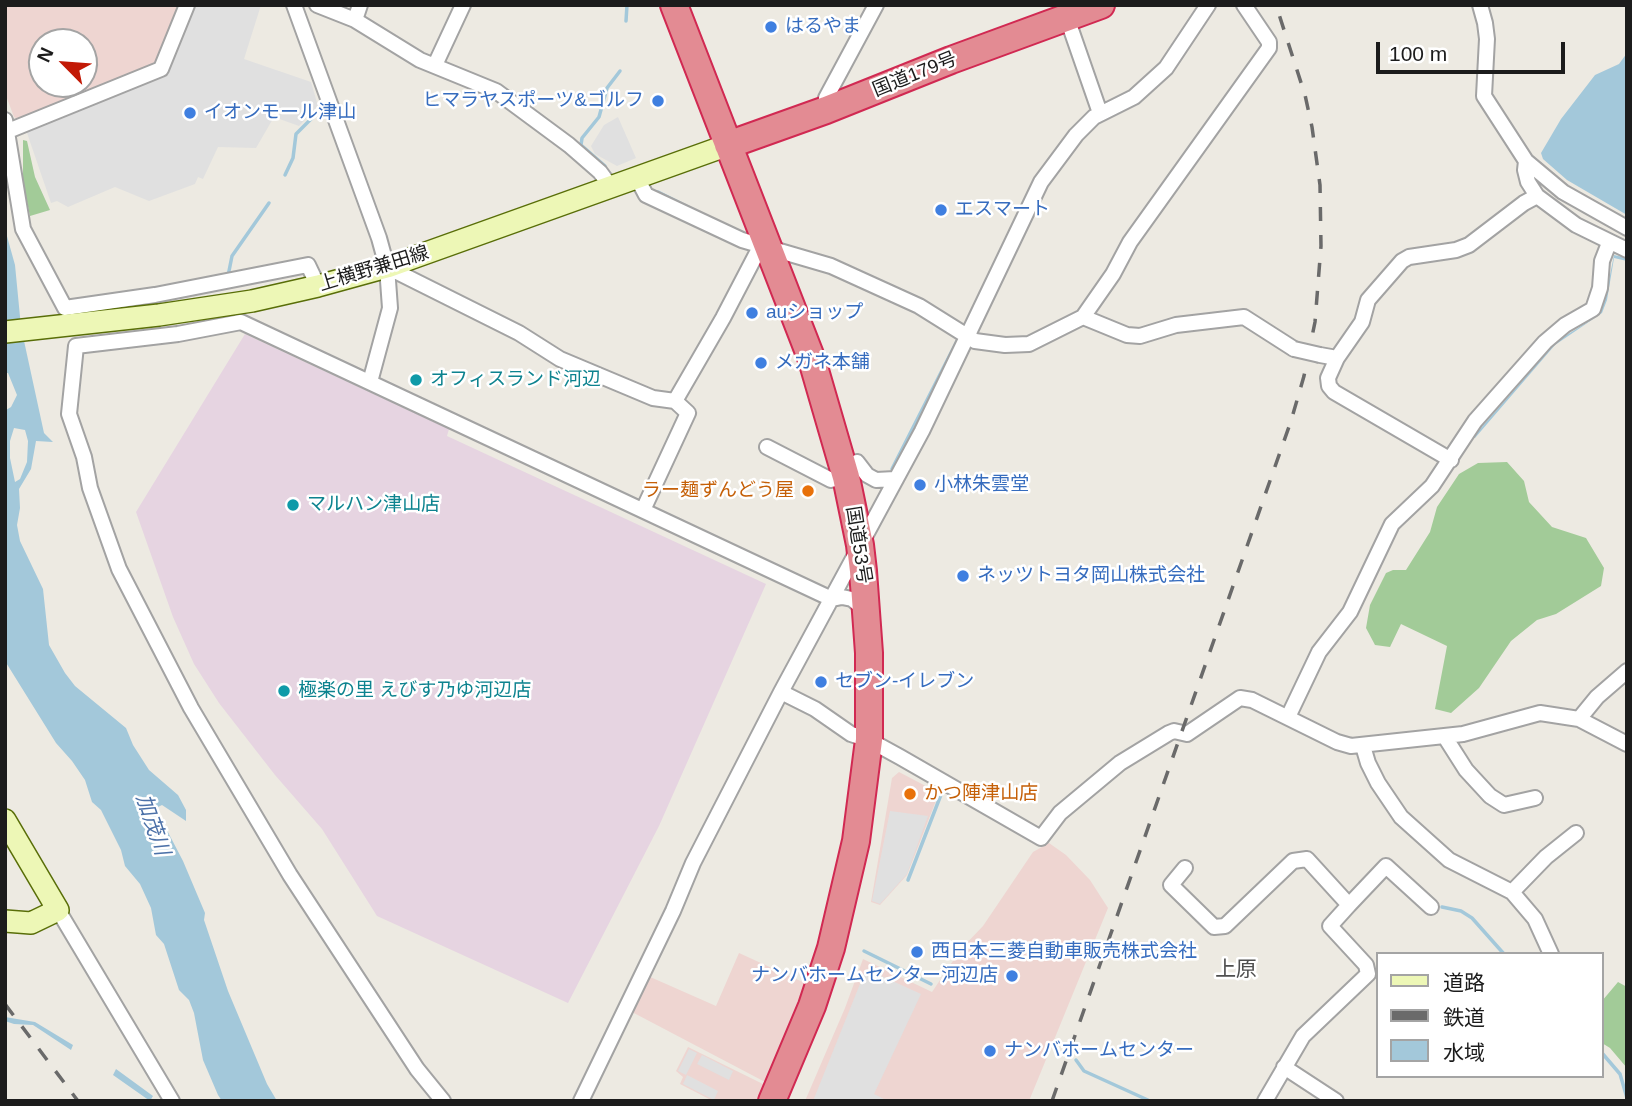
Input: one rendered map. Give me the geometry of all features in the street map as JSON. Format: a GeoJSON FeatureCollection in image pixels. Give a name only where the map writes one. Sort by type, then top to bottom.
{"type":"FeatureCollection","features":[{"type":"Feature","properties":{"kind":"highway","name":"国道53号"},"geometry":{"type":"LineString","coordinates":[[674,5],[736,142]]}},
{"type":"Feature","properties":{"kind":"highway","name":"国道53号"},"geometry":{"type":"LineString","coordinates":[[690,5],[772,250],[852,470],[884,633],[875,821],[855,916],[834,986],[789,1101]]}},
{"type":"Feature","properties":{"kind":"highway","name":"国道179号"},"geometry":{"type":"LineString","coordinates":[[736,142],[826,110],[951,60],[1065,26],[1101,5]]}},
{"type":"Feature","properties":{"kind":"highway","name":"国道53号"},"geometry":{"type":"LineString","coordinates":[[772,1101],[812,1006],[837,926],[856,841],[866,775],[877,745],[866,611],[865,536]]}},
{"type":"Feature","properties":{"kind":"main road","name":"上横野兼田線"},"geometry":{"type":"LineString","coordinates":[[5,332],[159,315],[252,301],[318,286],[387,267],[736,142]]}},
{"type":"Feature","properties":{"kind":"main road"},"geometry":{"type":"LineString","coordinates":[[5,820],[58,910],[31,923],[5,920]]}},
{"type":"Feature","properties":{"kind":"street"},"geometry":{"type":"LineString","coordinates":[[187,5],[161,69],[7,125],[23,229],[65,308],[155,295],[308,265],[318,286]]}},
{"type":"Feature","properties":{"kind":"street"},"geometry":{"type":"LineString","coordinates":[[294,5],[379,238],[387,267],[390,308],[370,382]]}},
{"type":"Feature","properties":{"kind":"street"},"geometry":{"type":"LineString","coordinates":[[317,5],[355,20],[406,52],[496,91],[569,145],[600,172],[611,187]]}},
{"type":"Feature","properties":{"kind":"street"},"geometry":{"type":"LineString","coordinates":[[355,20],[359,5]]}},
{"type":"Feature","properties":{"kind":"street"},"geometry":{"type":"LineString","coordinates":[[435,65],[463,5]]}},
{"type":"Feature","properties":{"kind":"street"},"geometry":{"type":"LineString","coordinates":[[826,110],[826,97],[876,5]]}},
{"type":"Feature","properties":{"kind":"street"},"geometry":{"type":"LineString","coordinates":[[581,1101],[673,911],[693,863],[895,480],[968,337],[1041,182],[1069,144],[1097,115],[1134,97],[1166,68],[1208,5]]}},
{"type":"Feature","properties":{"kind":"street"},"geometry":{"type":"LineString","coordinates":[[637,178],[646,195],[772,250],[831,266],[919,306],[975,341],[1005,345],[1029,344],[1083,317],[1113,274],[1130,242],[1269,48],[1269,42],[1244,5]]}},
{"type":"Feature","properties":{"kind":"street"},"geometry":{"type":"LineString","coordinates":[[1480,5],[1487,39],[1484,96],[1526,161],[1563,192],[1627,228]]}},
{"type":"Feature","properties":{"kind":"street"},"geometry":{"type":"LineString","coordinates":[[1065,26],[1097,115]]}},
{"type":"Feature","properties":{"kind":"street"},"geometry":{"type":"LineString","coordinates":[[1526,161],[1528,182],[1537,197],[1576,225],[1627,250]]}},
{"type":"Feature","properties":{"kind":"street"},"geometry":{"type":"LineString","coordinates":[[1451,460],[1334,392],[1329,386],[1328,378],[1337,358],[1362,322],[1368,300],[1402,261],[1409,257],[1456,250],[1469,245],[1524,203],[1537,197]]}},
{"type":"Feature","properties":{"kind":"street"},"geometry":{"type":"LineString","coordinates":[[1288,717],[1322,647],[1347,618],[1392,524],[1426,492],[1451,460],[1475,421],[1545,342],[1565,325],[1593,309],[1600,288],[1602,261],[1609,243]]}},
{"type":"Feature","properties":{"kind":"street"},"geometry":{"type":"LineString","coordinates":[[675,401],[723,318],[772,250]]}},
{"type":"Feature","properties":{"kind":"street"},"geometry":{"type":"LineString","coordinates":[[387,267],[519,332],[560,359],[653,398],[675,401],[688,412],[643,510]]}},
{"type":"Feature","properties":{"kind":"street"},"geometry":{"type":"LineString","coordinates":[[1083,317],[1128,335],[1140,336],[1176,325],[1244,317],[1294,349],[1337,358]]}},
{"type":"Feature","properties":{"kind":"street"},"geometry":{"type":"LineString","coordinates":[[443,1101],[417,1069],[330,938],[191,708],[119,569],[90,488],[84,457],[69,414],[76,346],[178,334],[241,322],[832,599],[852,599],[866,611]]}},
{"type":"Feature","properties":{"kind":"street"},"geometry":{"type":"LineString","coordinates":[[768,447],[831,480],[852,470],[876,480],[895,480]]}},
{"type":"Feature","properties":{"kind":"street"},"geometry":{"type":"LineString","coordinates":[[1579,719],[1597,697],[1627,671]]}},
{"type":"Feature","properties":{"kind":"street"},"geometry":{"type":"LineString","coordinates":[[781,692],[815,709],[851,734],[877,745],[1041,838],[1060,813],[1120,764],[1169,733],[1187,734],[1234,701],[1249,699],[1342,744],[1363,746],[1468,734],[1540,713],[1579,719],[1627,744]]}},
{"type":"Feature","properties":{"kind":"street"},"geometry":{"type":"LineString","coordinates":[[1445,737],[1466,770],[1490,796],[1504,805],[1535,798]]}},
{"type":"Feature","properties":{"kind":"street"},"geometry":{"type":"LineString","coordinates":[[1363,746],[1373,773],[1401,817],[1449,860],[1512,892],[1535,919],[1550,952]]}},
{"type":"Feature","properties":{"kind":"street"},"geometry":{"type":"LineString","coordinates":[[1512,892],[1546,857],[1576,833]]}},
{"type":"Feature","properties":{"kind":"street"},"geometry":{"type":"LineString","coordinates":[[1185,868],[1171,885],[1214,927],[1225,926],[1293,861],[1307,859],[1349,905]]}},
{"type":"Feature","properties":{"kind":"street"},"geometry":{"type":"LineString","coordinates":[[1265,1101],[1308,1031],[1368,974],[1368,967],[1330,926],[1386,866],[1431,907]]}},
{"type":"Feature","properties":{"kind":"street"},"geometry":{"type":"LineString","coordinates":[[58,910],[173,1101]]}},
{"type":"Feature","properties":{"kind":"street"},"geometry":{"type":"LineString","coordinates":[[1284,1067],[1336,1101]]}},
{"type":"Feature","properties":{"kind":"shaded area"},"geometry":{"type":"Polygon","coordinates":[[[5,5],[183,5],[157,67],[98,90],[98,28],[28,28],[28,98],[77,98],[20,120],[14,117],[5,93],[5,5]]]}},
{"type":"Feature","properties":{"kind":"shaded area","name":"イオンモール津山"},"geometry":{"type":"Polygon","coordinates":[[[194,5],[261,5],[244,59],[311,82],[318,106],[299,126],[274,117],[256,148],[218,147],[203,179],[198,177],[195,184],[149,201],[115,187],[68,207],[57,201],[51,203],[26,130],[165,74],[194,5]]]}},
{"type":"Feature","properties":{"kind":"shaded area"},"geometry":{"type":"Polygon","coordinates":[[[618,117],[636,158],[617,166],[595,154],[591,146],[604,125],[618,117]]]}},
{"type":"Feature","properties":{"kind":"shaded area"},"geometry":{"type":"Polygon","coordinates":[[[245,334],[449,429],[447,436],[766,584],[659,826],[568,1003],[377,916],[322,829],[275,775],[219,703],[194,664],[173,617],[136,512],[245,334]]]}},
{"type":"Feature","properties":{"kind":"shaded area"},"geometry":{"type":"Polygon","coordinates":[[[899,772],[939,793],[907,875],[880,905],[871,902],[892,778],[899,772]]]}},
{"type":"Feature","properties":{"kind":"shaded area"},"geometry":{"type":"Polygon","coordinates":[[[890,811],[928,816],[907,874],[880,904],[872,901],[890,811]]]}},
{"type":"Feature","properties":{"kind":"shaded area","name":"ナンバホームセンター河辺店"},"geometry":{"type":"Polygon","coordinates":[[[1049,843],[1066,855],[1090,880],[1108,908],[1029,1101],[805,1101],[863,959],[932,992],[961,949],[983,926],[1033,852],[1049,843]]]}},
{"type":"Feature","properties":{"kind":"shaded area"},"geometry":{"type":"Polygon","coordinates":[[[739,953],[807,984],[767,1083],[632,1012],[648,976],[716,1006],[739,953]]]}},
{"type":"Feature","properties":{"kind":"shaded area"},"geometry":{"type":"Polygon","coordinates":[[[866,969],[921,994],[874,1094],[884,1099],[813,1101],[866,969]]]}},
{"type":"Feature","properties":{"kind":"shaded area"},"geometry":{"type":"Polygon","coordinates":[[[688,1047],[767,1086],[760,1101],[713,1101],[680,1084],[683,1077],[676,1071],[688,1047]]]}},
{"type":"Feature","properties":{"kind":"shaded area"},"geometry":{"type":"Polygon","coordinates":[[[689,1049],[697,1053],[686,1075],[678,1071],[689,1049]]]}},
{"type":"Feature","properties":{"kind":"shaded area"},"geometry":{"type":"Polygon","coordinates":[[[702,1055],[733,1071],[729,1080],[697,1064],[702,1055]]]}},
{"type":"Feature","properties":{"kind":"shaded area"},"geometry":{"type":"Polygon","coordinates":[[[687,1075],[718,1091],[714,1100],[683,1084],[687,1075]]]}},
{"type":"Feature","properties":{"kind":"green space"},"geometry":{"type":"Polygon","coordinates":[[[23,140],[27,141],[35,177],[50,210],[30,216],[23,183],[23,140]]]}},
{"type":"Feature","properties":{"kind":"green space"},"geometry":{"type":"Polygon","coordinates":[[[1507,462],[1524,481],[1529,502],[1552,527],[1586,538],[1604,568],[1601,586],[1556,614],[1537,620],[1511,641],[1479,688],[1451,713],[1435,709],[1447,646],[1401,624],[1390,647],[1375,645],[1366,628],[1370,605],[1386,573],[1406,570],[1430,532],[1437,507],[1459,474],[1478,463],[1507,462]]]}},
{"type":"Feature","properties":{"kind":"green space"},"geometry":{"type":"Polygon","coordinates":[[[1618,982],[1627,987],[1627,1068],[1604,1044],[1604,999],[1618,982]]]}},
{"type":"Feature","properties":{"kind":"water"},"geometry":{"type":"Polygon","coordinates":[[[1627,53],[1627,215],[1567,180],[1543,159],[1541,153],[1561,119],[1595,75],[1619,64],[1627,53]]]}},
{"type":"Feature","properties":{"kind":"water","name":"加茂川"},"geometry":{"type":"Polygon","coordinates":[[[5,229],[15,265],[21,327],[44,433],[53,442],[36,441],[31,469],[19,489],[17,525],[20,541],[43,589],[49,645],[75,686],[126,728],[149,770],[178,795],[186,810],[186,821],[162,805],[158,807],[158,813],[183,861],[205,913],[204,920],[228,991],[267,1084],[277,1101],[222,1101],[218,1095],[203,1060],[194,1013],[189,1000],[179,990],[164,944],[156,935],[151,908],[140,884],[125,866],[121,850],[101,810],[92,802],[85,780],[56,743],[5,661],[5,398],[6,410],[11,407],[17,395],[8,373],[5,373],[5,229]],[[14,428],[10,441],[15,482],[20,479],[27,462],[28,441],[25,430],[14,428]]]}},
{"type":"Feature","properties":{"kind":"water"},"geometry":{"type":"Polygon","coordinates":[[[1614,255],[1627,258],[1627,261],[1614,258],[1607,300],[1602,313],[1555,345],[1475,438],[1473,437],[1557,341],[1599,315],[1605,300],[1614,255]]]}},
{"type":"Feature","properties":{"kind":"water"},"geometry":{"type":"Polygon","coordinates":[[[5,1017],[35,1022],[73,1045],[71,1050],[33,1025],[14,1024],[5,1021],[5,1017]]]}},
{"type":"Feature","properties":{"kind":"water"},"geometry":{"type":"Polygon","coordinates":[[[116,1069],[153,1096],[150,1101],[113,1075],[116,1069]]]}},
{"type":"Feature","properties":{"kind":"waterway"},"geometry":{"type":"LineString","coordinates":[[626,21],[627,5]]}},
{"type":"Feature","properties":{"kind":"waterway"},"geometry":{"type":"LineString","coordinates":[[605,166],[581,145],[582,138],[599,117],[607,88],[620,71]]}},
{"type":"Feature","properties":{"kind":"waterway"},"geometry":{"type":"LineString","coordinates":[[285,175],[293,158],[296,134],[318,112]]}},
{"type":"Feature","properties":{"kind":"waterway"},"geometry":{"type":"LineString","coordinates":[[658,192],[694,210]]}},
{"type":"Feature","properties":{"kind":"waterway"},"geometry":{"type":"LineString","coordinates":[[228,276],[232,256],[269,203]]}},
{"type":"Feature","properties":{"kind":"waterway"},"geometry":{"type":"LineString","coordinates":[[892,469],[957,341]]}},
{"type":"Feature","properties":{"kind":"waterway"},"geometry":{"type":"LineString","coordinates":[[908,880],[942,792]]}},
{"type":"Feature","properties":{"kind":"waterway"},"geometry":{"type":"LineString","coordinates":[[1442,907],[1461,911],[1472,918],[1502,952]]}},
{"type":"Feature","properties":{"kind":"waterway"},"geometry":{"type":"LineString","coordinates":[[864,951],[931,984]]}},
{"type":"Feature","properties":{"kind":"waterway"},"geometry":{"type":"LineString","coordinates":[[1604,1055],[1620,1074],[1627,1098]]}},
{"type":"Feature","properties":{"kind":"waterway"},"geometry":{"type":"LineString","coordinates":[[1076,1060],[1084,1071],[1150,1101]]}},
{"type":"Feature","properties":{"kind":"railway"},"geometry":{"type":"LineString","coordinates":[[1052,1101],[1291,421],[1304,376],[1315,322],[1321,246],[1320,185],[1305,95],[1276,5]]}},
{"type":"Feature","properties":{"kind":"railway"},"geometry":{"type":"LineString","coordinates":[[5,1004],[78,1101]]}},
{"type":"Feature","properties":{"kind":"place","name":"はるやま"},"geometry":{"type":"Point","coordinates":[771,27]}},
{"type":"Feature","properties":{"kind":"place","name":"ヒマラヤスポーツ&ゴルフ"},"geometry":{"type":"Point","coordinates":[658,101]}},
{"type":"Feature","properties":{"kind":"place","name":"イオンモール津山"},"geometry":{"type":"Point","coordinates":[190,113]}},
{"type":"Feature","properties":{"kind":"place","name":"エスマート"},"geometry":{"type":"Point","coordinates":[941,210]}},
{"type":"Feature","properties":{"kind":"place","name":"auショップ"},"geometry":{"type":"Point","coordinates":[752,313]}},
{"type":"Feature","properties":{"kind":"place","name":"メガネ本舗"},"geometry":{"type":"Point","coordinates":[761,363]}},
{"type":"Feature","properties":{"kind":"place","name":"オフィスランド河辺"},"geometry":{"type":"Point","coordinates":[416,380]}},
{"type":"Feature","properties":{"kind":"place","name":"小林朱雲堂"},"geometry":{"type":"Point","coordinates":[920,485]}},
{"type":"Feature","properties":{"kind":"place","name":"ラー麺ずんどう屋"},"geometry":{"type":"Point","coordinates":[808,491]}},
{"type":"Feature","properties":{"kind":"place","name":"マルハン津山店"},"geometry":{"type":"Point","coordinates":[293,505]}},
{"type":"Feature","properties":{"kind":"place","name":"ネッツトヨタ岡山株式会社"},"geometry":{"type":"Point","coordinates":[963,576]}},
{"type":"Feature","properties":{"kind":"place","name":"セブン-イレブン"},"geometry":{"type":"Point","coordinates":[821,682]}},
{"type":"Feature","properties":{"kind":"place","name":"極楽の里 えびす乃ゆ河辺店"},"geometry":{"type":"Point","coordinates":[284,691]}},
{"type":"Feature","properties":{"kind":"place","name":"かつ陣津山店"},"geometry":{"type":"Point","coordinates":[910,794]}},
{"type":"Feature","properties":{"kind":"place","name":"西日本三菱自動車販売株式会社"},"geometry":{"type":"Point","coordinates":[917,952]}},
{"type":"Feature","properties":{"kind":"place","name":"ナンバホームセンター河辺店"},"geometry":{"type":"Point","coordinates":[1012,976]}},
{"type":"Feature","properties":{"kind":"place","name":"ナンバホームセンター"},"geometry":{"type":"Point","coordinates":[990,1051]}},
{"type":"Feature","properties":{"kind":"district","name":"上原"},"geometry":{"type":"Point","coordinates":[1236,970]}}]}
